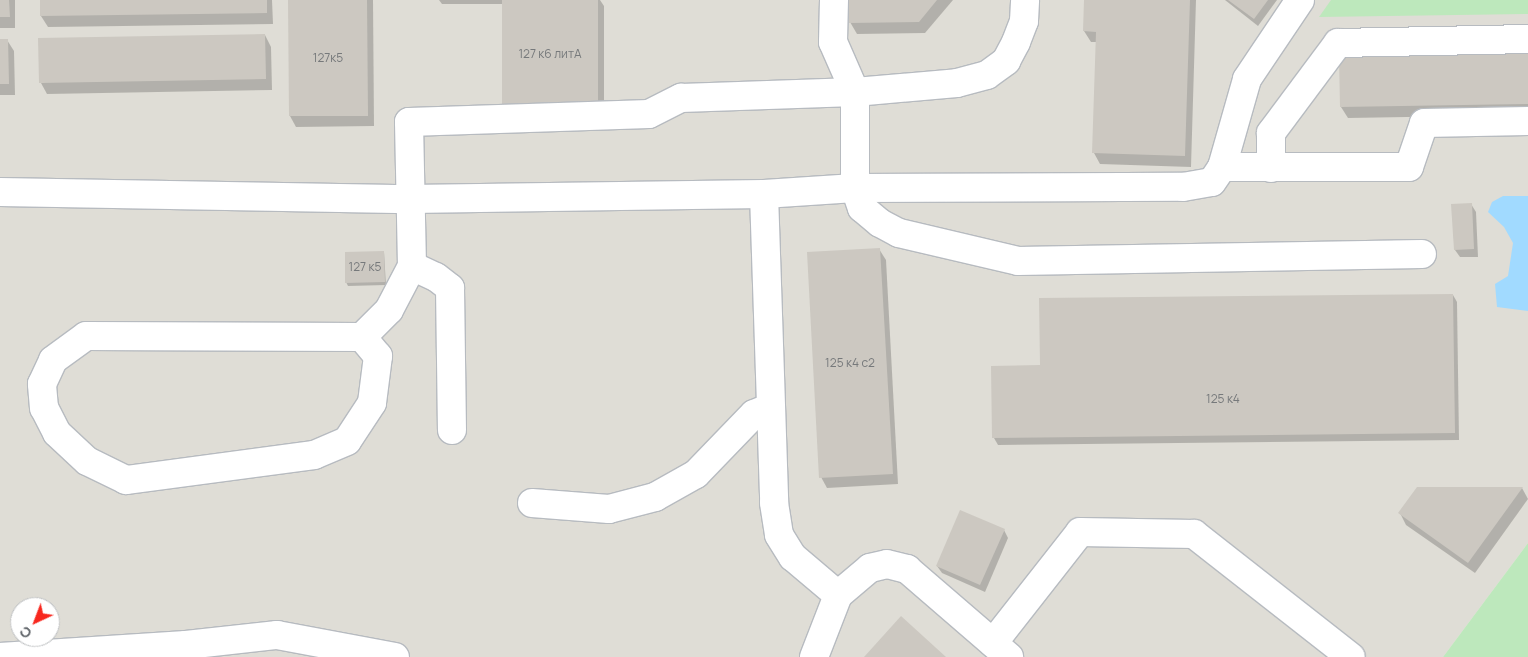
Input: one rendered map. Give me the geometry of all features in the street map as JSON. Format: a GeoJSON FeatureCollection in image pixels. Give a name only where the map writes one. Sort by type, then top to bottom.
{"type":"FeatureCollection","features":[{"type":"Feature","properties":{"kind":"street"},"geometry":{"type":"LineString","coordinates":[[834,0],[833,42],[855,92],[855,188],[862,208],[880,223],[899,233],[1018,261],[1422,254]]}},
{"type":"Feature","properties":{"kind":"street"},"geometry":{"type":"LineString","coordinates":[[362,337],[378,356],[372,402],[347,441],[314,455],[126,480],[88,462],[57,433],[44,408],[42,384],[53,360],[86,336],[362,337],[389,310],[412,266],[409,122],[649,114],[681,98],[855,92],[957,83],[987,75],[1006,61],[1024,21],[1025,0]]}},
{"type":"Feature","properties":{"kind":"street"},"geometry":{"type":"LineString","coordinates":[[0,192],[410,199],[764,194],[855,188],[1183,187],[1212,182],[1222,167],[1247,79],[1300,0]]}},
{"type":"Feature","properties":{"kind":"street"},"geometry":{"type":"LineString","coordinates":[[1271,168],[1271,133],[1338,42],[1528,39]]}},
{"type":"Feature","properties":{"kind":"street"},"geometry":{"type":"LineString","coordinates":[[1222,167],[1409,167],[1424,123],[1528,121]]}},
{"type":"Feature","properties":{"kind":"street"},"geometry":{"type":"LineString","coordinates":[[764,194],[774,503],[779,535],[794,557],[838,595]]}},
{"type":"Feature","properties":{"kind":"street"},"geometry":{"type":"LineString","coordinates":[[412,266],[436,277],[450,288],[452,430]]}},
{"type":"Feature","properties":{"kind":"street"},"geometry":{"type":"LineString","coordinates":[[532,503],[609,509],[655,497],[696,474],[754,414],[771,408]]}},
{"type":"Feature","properties":{"kind":"street"},"geometry":{"type":"LineString","coordinates":[[814,657],[838,595],[870,568],[887,564],[907,569],[1001,650],[1080,532],[1194,534],[1352,657]]}},
{"type":"Feature","properties":{"kind":"street"},"geometry":{"type":"LineString","coordinates":[[0,657],[186,645],[277,635],[395,657]]}},
{"type":"Feature","properties":{"kind":"shaded area"},"geometry":{"type":"Polygon","coordinates":[[[0,0],[1528,0],[1528,543],[1443,657],[0,657],[0,0]]]}},
{"type":"Feature","properties":{"kind":"green space"},"geometry":{"type":"Polygon","coordinates":[[[1331,0],[1528,0],[1528,14],[1319,17],[1331,0]]]}},
{"type":"Feature","properties":{"kind":"green space"},"geometry":{"type":"Polygon","coordinates":[[[1528,543],[1528,657],[1443,657],[1528,543]]]}},
{"type":"Feature","properties":{"kind":"water"},"geometry":{"type":"Polygon","coordinates":[[[1503,196],[1528,196],[1528,311],[1497,307],[1495,284],[1508,276],[1513,243],[1504,227],[1488,212],[1492,202],[1503,196]]]}},
{"type":"Feature","properties":{"kind":"building"},"geometry":{"type":"Polygon","coordinates":[[[0,0],[9,0],[10,17],[0,17],[0,0]]]}},
{"type":"Feature","properties":{"kind":"building"},"geometry":{"type":"Polygon","coordinates":[[[40,0],[267,0],[267,13],[40,16],[40,0]]]}},
{"type":"Feature","properties":{"kind":"building"},"geometry":{"type":"Polygon","coordinates":[[[288,0],[367,0],[368,116],[289,116],[288,0]]]}},
{"type":"Feature","properties":{"kind":"building"},"geometry":{"type":"Polygon","coordinates":[[[502,0],[598,0],[598,108],[502,108],[502,0]]]}},
{"type":"Feature","properties":{"kind":"building"},"geometry":{"type":"Polygon","coordinates":[[[849,0],[937,0],[919,22],[849,23],[849,0]]]}},
{"type":"Feature","properties":{"kind":"building"},"geometry":{"type":"Polygon","coordinates":[[[1084,0],[1190,0],[1185,156],[1092,153],[1096,32],[1083,31],[1084,0]]]}},
{"type":"Feature","properties":{"kind":"building"},"geometry":{"type":"Polygon","coordinates":[[[1228,0],[1268,0],[1254,19],[1228,0]]]}},
{"type":"Feature","properties":{"kind":"building"},"geometry":{"type":"Polygon","coordinates":[[[265,34],[266,79],[39,83],[38,38],[265,34]]]}},
{"type":"Feature","properties":{"kind":"building"},"geometry":{"type":"Polygon","coordinates":[[[0,39],[8,39],[9,84],[0,84],[0,39]]]}},
{"type":"Feature","properties":{"kind":"building"},"geometry":{"type":"Polygon","coordinates":[[[1528,53],[1528,104],[1340,107],[1339,56],[1528,53]]]}},
{"type":"Feature","properties":{"kind":"building"},"geometry":{"type":"Polygon","coordinates":[[[1472,203],[1474,249],[1454,250],[1451,204],[1472,203]]]}},
{"type":"Feature","properties":{"kind":"building"},"geometry":{"type":"Polygon","coordinates":[[[880,248],[893,474],[819,478],[807,252],[880,248]]]}},
{"type":"Feature","properties":{"kind":"building"},"geometry":{"type":"Polygon","coordinates":[[[384,251],[385,282],[345,283],[345,252],[384,251]]]}},
{"type":"Feature","properties":{"kind":"building"},"geometry":{"type":"Polygon","coordinates":[[[1453,294],[1455,433],[992,438],[991,366],[1040,365],[1039,298],[1453,294]]]}},
{"type":"Feature","properties":{"kind":"building"},"geometry":{"type":"Polygon","coordinates":[[[1417,487],[1523,487],[1468,563],[1398,513],[1417,487]]]}},
{"type":"Feature","properties":{"kind":"building"},"geometry":{"type":"Polygon","coordinates":[[[960,510],[1005,529],[980,585],[936,566],[960,510]]]}},
{"type":"Feature","properties":{"kind":"building"},"geometry":{"type":"Polygon","coordinates":[[[901,616],[946,657],[864,657],[901,616]]]}}]}
